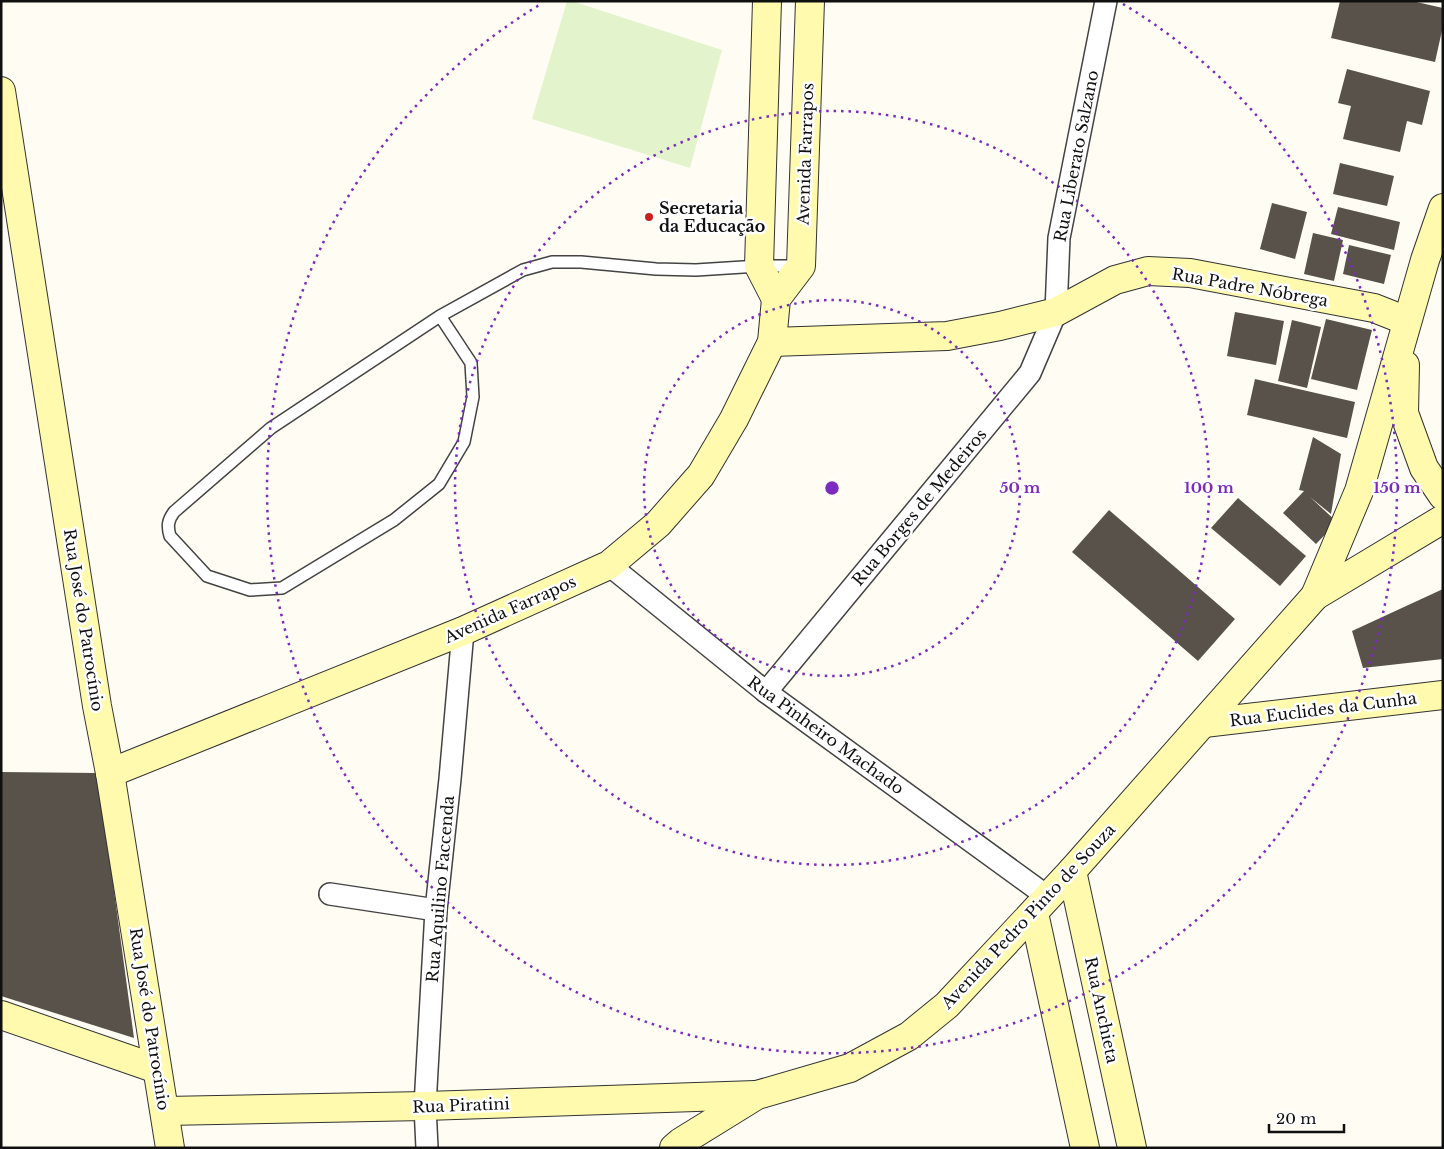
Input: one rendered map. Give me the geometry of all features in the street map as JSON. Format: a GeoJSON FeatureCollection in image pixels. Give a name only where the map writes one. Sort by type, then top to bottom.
{"type":"FeatureCollection","features":[{"type":"Feature","properties":{"kind":"street"},"geometry":{"type":"LineString","coordinates":[[767,1],[759,266],[776,299],[801,266]]}},
{"type":"Feature","properties":{"kind":"street","name":"Avenida Farrapos"},"geometry":{"type":"LineString","coordinates":[[801,266],[810,1]]}},
{"type":"Feature","properties":{"kind":"street","name":"Rua Liberato Salzano"},"geometry":{"type":"LineString","coordinates":[[1056,312],[1059,238],[1106,1]]}},
{"type":"Feature","properties":{"kind":"street","name":"Rua José do Patrocínio"},"geometry":{"type":"LineString","coordinates":[[1,91],[97,706],[110,773],[170,1148]]}},
{"type":"Feature","properties":{"kind":"street","name":"Avenida Pedro Pinto de Souza"},"geometry":{"type":"LineString","coordinates":[[1315,596],[1360,491],[1407,321],[1443,208]]}},
{"type":"Feature","properties":{"kind":"street","name":"Rua Padre Nóbrega"},"geometry":{"type":"LineString","coordinates":[[772,342],[947,336],[1000,326],[1056,312],[1115,280],[1148,271],[1190,273],[1374,308],[1407,321]]}},
{"type":"Feature","properties":{"kind":"street","name":"Avenida Farrapos"},"geometry":{"type":"LineString","coordinates":[[110,773],[463,631],[609,565],[658,524],[701,475],[734,419],[772,342],[776,299]]}},
{"type":"Feature","properties":{"kind":"street","name":"Rua Borges de Medeiros"},"geometry":{"type":"LineString","coordinates":[[766,692],[1030,373],[1056,312]]}},
{"type":"Feature","properties":{"kind":"street"},"geometry":{"type":"LineString","coordinates":[[1407,321],[1404,413],[1424,468],[1443,496]]}},
{"type":"Feature","properties":{"kind":"street","name":"Avenida Pedro Pinto de Souza"},"geometry":{"type":"LineString","coordinates":[[674,1148],[757,1095],[850,1068],[909,1036],[948,1005],[1072,871],[1315,596],[1443,519]]}},
{"type":"Feature","properties":{"kind":"street","name":"Rua Pinheiro Machado"},"geometry":{"type":"LineString","coordinates":[[609,565],[766,692],[1041,905]]}},
{"type":"Feature","properties":{"kind":"street","name":"Rua Aquilino Faccenda"},"geometry":{"type":"LineString","coordinates":[[427,1148],[425,1106],[436,910],[463,631]]}},
{"type":"Feature","properties":{"kind":"street","name":"Rua Euclides da Cunha"},"geometry":{"type":"LineString","coordinates":[[1204,723],[1443,695]]}},
{"type":"Feature","properties":{"kind":"street","name":"Rua Anchieta"},"geometry":{"type":"LineString","coordinates":[[1072,871],[1132,1148]]}},
{"type":"Feature","properties":{"kind":"street"},"geometry":{"type":"LineString","coordinates":[[330,894],[436,910]]}},
{"type":"Feature","properties":{"kind":"street"},"geometry":{"type":"LineString","coordinates":[[1041,905],[1085,1148]]}},
{"type":"Feature","properties":{"kind":"street"},"geometry":{"type":"LineString","coordinates":[[1,1015],[157,1069]]}},
{"type":"Feature","properties":{"kind":"street","name":"Rua Piratini"},"geometry":{"type":"LineString","coordinates":[[164,1111],[425,1106],[757,1095]]}},
{"type":"Feature","properties":{"kind":"lane"},"geometry":{"type":"LineString","coordinates":[[440,316],[471,363],[473,397],[464,442],[439,484],[394,520],[282,588],[250,590],[207,576],[170,536],[168,528],[169,519],[174,512],[271,428],[440,316],[523,270],[552,262],[582,262],[688,270],[801,266]]}},
{"type":"Feature","properties":{"kind":"green space"},"geometry":{"type":"Polygon","coordinates":[[[567,1],[572,1],[722,50],[690,168],[532,119],[567,1]]]}},
{"type":"Feature","properties":{"kind":"building"},"geometry":{"type":"Polygon","coordinates":[[[1340,1],[1412,1],[1443,8],[1443,26],[1435,62],[1331,38],[1340,1]]]}},
{"type":"Feature","properties":{"kind":"building"},"geometry":{"type":"Polygon","coordinates":[[[1347,69],[1430,91],[1422,125],[1407,121],[1400,152],[1343,139],[1351,106],[1338,103],[1347,69]]]}},
{"type":"Feature","properties":{"kind":"building"},"geometry":{"type":"Polygon","coordinates":[[[1340,163],[1394,176],[1387,206],[1333,194],[1340,163]]]}},
{"type":"Feature","properties":{"kind":"building"},"geometry":{"type":"Polygon","coordinates":[[[1272,203],[1307,212],[1295,259],[1260,249],[1272,203]]]}},
{"type":"Feature","properties":{"kind":"building"},"geometry":{"type":"Polygon","coordinates":[[[1338,207],[1400,222],[1394,250],[1331,234],[1338,207]]]}},
{"type":"Feature","properties":{"kind":"building"},"geometry":{"type":"Polygon","coordinates":[[[1313,233],[1343,240],[1334,281],[1304,274],[1313,233]]]}},
{"type":"Feature","properties":{"kind":"building"},"geometry":{"type":"Polygon","coordinates":[[[1349,245],[1391,255],[1384,284],[1343,274],[1349,245]]]}},
{"type":"Feature","properties":{"kind":"building"},"geometry":{"type":"Polygon","coordinates":[[[1235,312],[1284,321],[1276,365],[1227,356],[1235,312]]]}},
{"type":"Feature","properties":{"kind":"building"},"geometry":{"type":"Polygon","coordinates":[[[1326,319],[1372,330],[1357,390],[1311,379],[1326,319]]]}},
{"type":"Feature","properties":{"kind":"building"},"geometry":{"type":"Polygon","coordinates":[[[1292,320],[1321,327],[1307,388],[1278,381],[1292,320]]]}},
{"type":"Feature","properties":{"kind":"building"},"geometry":{"type":"Polygon","coordinates":[[[1255,379],[1355,402],[1347,438],[1247,415],[1255,379]]]}},
{"type":"Feature","properties":{"kind":"building"},"geometry":{"type":"Polygon","coordinates":[[[1313,437],[1341,454],[1331,514],[1310,497],[1337,522],[1316,544],[1283,513],[1304,491],[1299,490],[1313,437]]]}},
{"type":"Feature","properties":{"kind":"building"},"geometry":{"type":"Polygon","coordinates":[[[1238,498],[1306,556],[1280,586],[1211,528],[1238,498]]]}},
{"type":"Feature","properties":{"kind":"building"},"geometry":{"type":"Polygon","coordinates":[[[1109,510],[1235,619],[1198,661],[1072,552],[1109,510]]]}},
{"type":"Feature","properties":{"kind":"building"},"geometry":{"type":"Polygon","coordinates":[[[1443,589],[1443,659],[1363,668],[1352,631],[1443,589]]]}},
{"type":"Feature","properties":{"kind":"building"},"geometry":{"type":"Polygon","coordinates":[[[1,772],[98,773],[134,1038],[1,996],[1,772]]]}},
{"type":"Feature","properties":{"kind":"place","name":"Secretaria da Educação"},"geometry":{"type":"Point","coordinates":[649,217]}}]}
